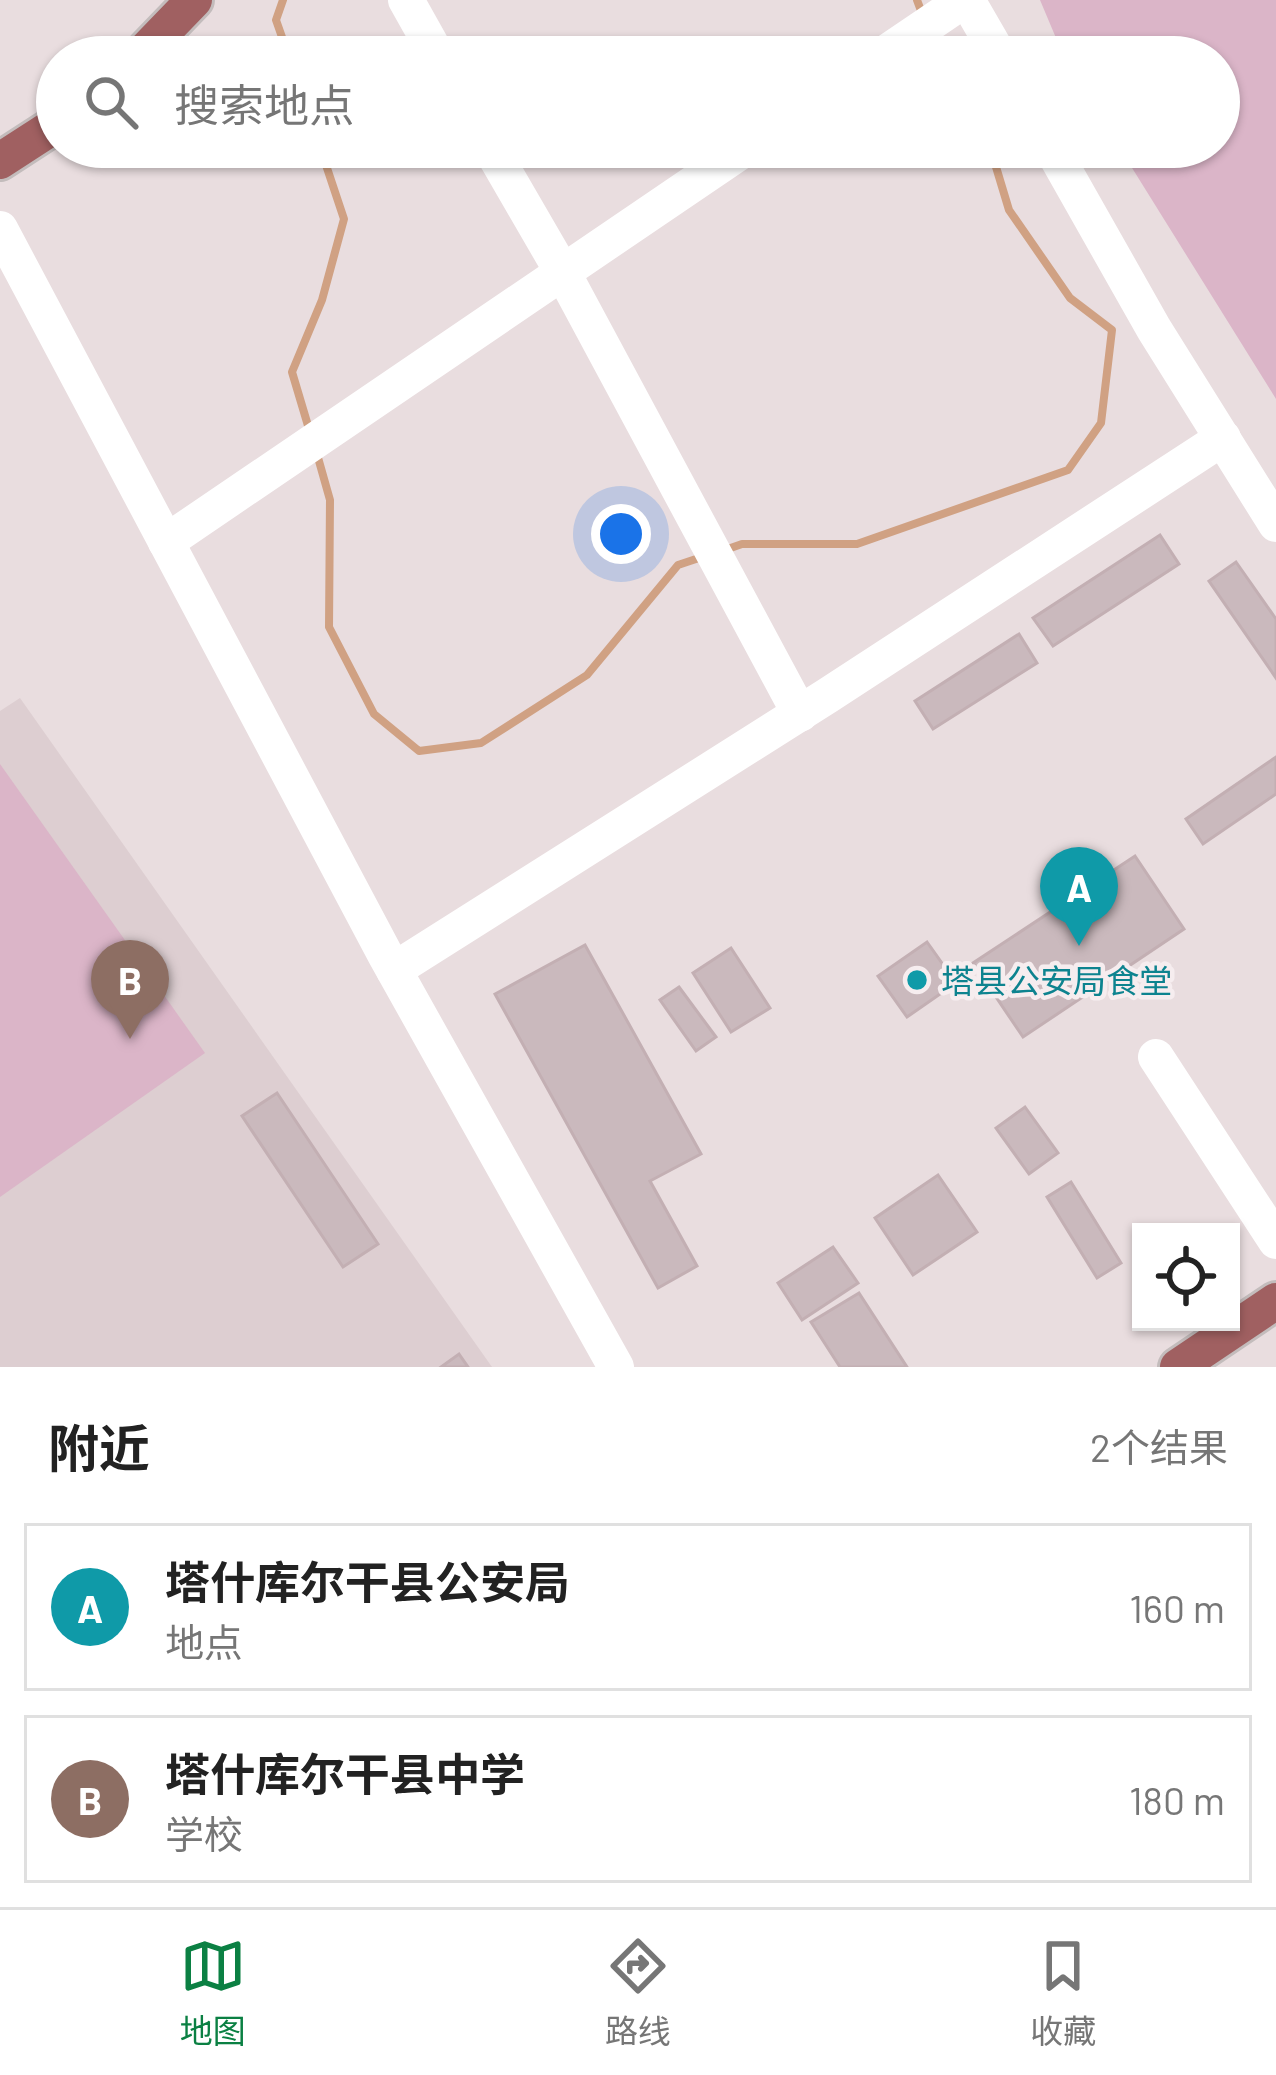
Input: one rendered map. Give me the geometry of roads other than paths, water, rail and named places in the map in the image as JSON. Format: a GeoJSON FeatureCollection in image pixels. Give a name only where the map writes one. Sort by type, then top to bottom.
{"type":"FeatureCollection","features":[{"type":"Feature","properties":{"kind":"main road"},"geometry":{"type":"LineString","coordinates":[[159,36],[194,0]]}},
{"type":"Feature","properties":{"kind":"main road"},"geometry":{"type":"LineString","coordinates":[[0,161],[36,138]]}},
{"type":"Feature","properties":{"kind":"main road"},"geometry":{"type":"LineString","coordinates":[[1196,1362],[1276,1301]]}},
{"type":"Feature","properties":{"kind":"street"},"geometry":{"type":"LineString","coordinates":[[406,0],[426,36]]}},
{"type":"Feature","properties":{"kind":"street"},"geometry":{"type":"LineString","coordinates":[[911,36],[965,0],[987,36]]}},
{"type":"Feature","properties":{"kind":"street"},"geometry":{"type":"LineString","coordinates":[[502,168],[800,714]]}},
{"type":"Feature","properties":{"kind":"street"},"geometry":{"type":"LineString","coordinates":[[166,542],[716,168]]}},
{"type":"Feature","properties":{"kind":"street"},"geometry":{"type":"LineString","coordinates":[[1063,168],[1154,329],[1276,524]]}},
{"type":"Feature","properties":{"kind":"street"},"geometry":{"type":"LineString","coordinates":[[0,229],[394,970],[616,1367]]}},
{"type":"Feature","properties":{"kind":"street"},"geometry":{"type":"LineString","coordinates":[[394,970],[800,714],[1222,438]]}},
{"type":"Feature","properties":{"kind":"street"},"geometry":{"type":"LineString","coordinates":[[1156,1058],[1276,1241]]}},
{"type":"Feature","properties":{"kind":"waterway"},"geometry":{"type":"LineString","coordinates":[[282,36],[276,20],[283,0]]}},
{"type":"Feature","properties":{"kind":"waterway"},"geometry":{"type":"LineString","coordinates":[[917,0],[923,16]]}},
{"type":"Feature","properties":{"kind":"waterway"},"geometry":{"type":"LineString","coordinates":[[309,429],[292,372],[322,300],[344,219],[327,168]]}},
{"type":"Feature","properties":{"kind":"waterway"},"geometry":{"type":"LineString","coordinates":[[722,551],[742,544],[857,544],[1068,470],[1101,423],[1112,330],[1070,298],[1009,210],[996,168]]}},
{"type":"Feature","properties":{"kind":"waterway"},"geometry":{"type":"LineString","coordinates":[[317,454],[330,500],[329,627],[374,714],[419,751],[481,743],[587,675],[678,565],[702,557]]}},
{"type":"Feature","properties":{"kind":"place","name":"塔什库尔干县公安局"},"geometry":{"type":"Point","coordinates":[1079,946]}},
{"type":"Feature","properties":{"kind":"place","name":"塔县公安局食堂"},"geometry":{"type":"Point","coordinates":[917,980]}},
{"type":"Feature","properties":{"kind":"place","name":"塔什库尔干县中学"},"geometry":{"type":"Point","coordinates":[130,1039]}}]}
